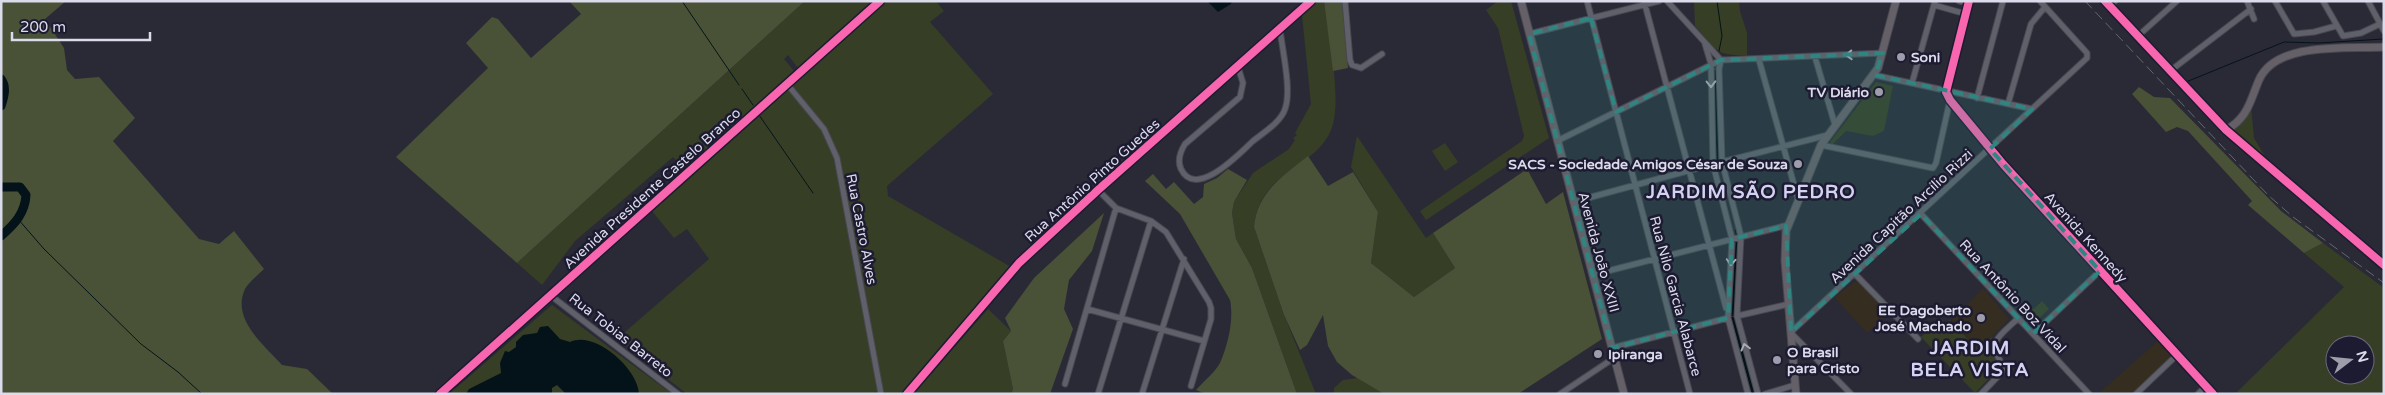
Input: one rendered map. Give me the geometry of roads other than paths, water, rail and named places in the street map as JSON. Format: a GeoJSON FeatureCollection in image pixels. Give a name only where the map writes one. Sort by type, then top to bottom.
{"type":"FeatureCollection","features":[{"type":"Feature","properties":{"kind":"street","name":"Avenida Presidente Castelo Branco"},"geometry":{"type":"LineString","coordinates":[[440,394],[880,1]]}},
{"type":"Feature","properties":{"kind":"street","name":"Rua Antônio Pinto Guedes"},"geometry":{"type":"LineString","coordinates":[[907,394],[1019,264],[1098,190],[1311,1]]}},
{"type":"Feature","properties":{"kind":"street"},"geometry":{"type":"LineString","coordinates":[[1345,1],[1352,65],[1357,68],[1366,66],[1382,54]]}},
{"type":"Feature","properties":{"kind":"street","name":"Avenida João XXIII"},"geometry":{"type":"LineString","coordinates":[[1521,1],[1624,394]]}},
{"type":"Feature","properties":{"kind":"street","name":"Rua Nilo Garcia Alabarce"},"geometry":{"type":"LineString","coordinates":[[1587,1],[1690,394]]}},
{"type":"Feature","properties":{"kind":"street"},"geometry":{"type":"LineString","coordinates":[[1529,34],[1645,3],[1659,1]]}},
{"type":"Feature","properties":{"kind":"street"},"geometry":{"type":"LineString","coordinates":[[1668,1],[1721,60]]}},
{"type":"Feature","properties":{"kind":"street"},"geometry":{"type":"LineString","coordinates":[[1796,394],[1785,247],[1788,225],[1821,145],[1874,75],[1883,53],[1896,1]]}},
{"type":"Feature","properties":{"kind":"street"},"geometry":{"type":"LineString","coordinates":[[1946,92],[1969,2],[1960,1]]}},
{"type":"Feature","properties":{"kind":"street"},"geometry":{"type":"LineString","coordinates":[[1977,98],[2003,1]]}},
{"type":"Feature","properties":{"kind":"street"},"geometry":{"type":"LineString","coordinates":[[2008,104],[2031,24],[2045,8],[2040,1]]}},
{"type":"Feature","properties":{"kind":"street"},"geometry":{"type":"LineString","coordinates":[[2138,36],[2177,1]]}},
{"type":"Feature","properties":{"kind":"street"},"geometry":{"type":"LineString","coordinates":[[2247,1],[2254,19]]}},
{"type":"Feature","properties":{"kind":"street"},"geometry":{"type":"LineString","coordinates":[[2275,1],[2292,33],[2314,32],[2336,26]]}},
{"type":"Feature","properties":{"kind":"street"},"geometry":{"type":"LineString","coordinates":[[2323,1],[2341,35],[2361,33],[2380,24]]}},
{"type":"Feature","properties":{"kind":"street"},"geometry":{"type":"LineString","coordinates":[[2368,1],[2384,32]]}},
{"type":"Feature","properties":{"kind":"street"},"geometry":{"type":"LineString","coordinates":[[1645,3],[1748,394]]}},
{"type":"Feature","properties":{"kind":"street"},"geometry":{"type":"LineString","coordinates":[[1912,83],[1935,3],[1966,14]]}},
{"type":"Feature","properties":{"kind":"street"},"geometry":{"type":"LineString","coordinates":[[2110,3],[2170,72],[2226,130],[2384,265]]}},
{"type":"Feature","properties":{"kind":"street","name":"Avenida Capitão Arcílio Rizzi"},"geometry":{"type":"LineString","coordinates":[[1791,332],[1921,214],[2087,58],[2088,53],[2045,8]]}},
{"type":"Feature","properties":{"kind":"street"},"geometry":{"type":"LineString","coordinates":[[2170,72],[2251,10]]}},
{"type":"Feature","properties":{"kind":"street"},"geometry":{"type":"LineString","coordinates":[[1238,67],[1243,82],[1240,97],[1185,144],[1181,150],[1179,164],[1182,171],[1192,178],[1206,178],[1220,170],[1284,113],[1287,92],[1280,29]]}},
{"type":"Feature","properties":{"kind":"street"},"geometry":{"type":"LineString","coordinates":[[1701,37],[1711,64],[1713,164],[1732,239],[1727,311]]}},
{"type":"Feature","properties":{"kind":"street"},"geometry":{"type":"LineString","coordinates":[[2226,130],[2242,119],[2261,74],[2270,63],[2279,58],[2298,52],[2384,48]]}},
{"type":"Feature","properties":{"kind":"street"},"geometry":{"type":"LineString","coordinates":[[1557,141],[1721,60],[1759,60],[1883,53]]}},
{"type":"Feature","properties":{"kind":"street"},"geometry":{"type":"LineString","coordinates":[[1815,57],[1835,126]]}},
{"type":"Feature","properties":{"kind":"street"},"geometry":{"type":"LineString","coordinates":[[1721,60],[1719,69],[1722,162],[1741,236],[1737,316],[1758,394]]}},
{"type":"Feature","properties":{"kind":"street"},"geometry":{"type":"LineString","coordinates":[[1759,60],[1798,199]]}},
{"type":"Feature","properties":{"kind":"street"},"geometry":{"type":"LineString","coordinates":[[1874,75],[2032,109]]}},
{"type":"Feature","properties":{"kind":"street","name":"Rua Castro Alves"},"geometry":{"type":"LineString","coordinates":[[787,84],[824,129],[837,158],[881,394]]}},
{"type":"Feature","properties":{"kind":"street","name":"Avenida Kennedy"},"geometry":{"type":"LineString","coordinates":[[1946,92],[1950,100],[1990,149],[2213,394]]}},
{"type":"Feature","properties":{"kind":"street"},"geometry":{"type":"LineString","coordinates":[[1821,145],[1933,168],[1936,163],[1950,100]]}},
{"type":"Feature","properties":{"kind":"street"},"geometry":{"type":"LineString","coordinates":[[1722,162],[1828,134]]}},
{"type":"Feature","properties":{"kind":"street"},"geometry":{"type":"LineString","coordinates":[[1573,202],[1713,164]]}},
{"type":"Feature","properties":{"kind":"street"},"geometry":{"type":"LineString","coordinates":[[1098,190],[1116,208],[1151,221],[1166,232],[1184,259],[1211,308],[1211,319],[1190,386]]}},
{"type":"Feature","properties":{"kind":"street"},"geometry":{"type":"LineString","coordinates":[[1065,384],[1116,208]]}},
{"type":"Feature","properties":{"kind":"street","name":"Rua Antônio Boz Vidal"},"geometry":{"type":"LineString","coordinates":[[1921,214],[2089,394]]}},
{"type":"Feature","properties":{"kind":"street"},"geometry":{"type":"LineString","coordinates":[[1098,394],[1151,221]]}},
{"type":"Feature","properties":{"kind":"street"},"geometry":{"type":"LineString","coordinates":[[1592,275],[1788,225]]}},
{"type":"Feature","properties":{"kind":"street"},"geometry":{"type":"LineString","coordinates":[[1142,394],[1184,259]]}},
{"type":"Feature","properties":{"kind":"street"},"geometry":{"type":"LineString","coordinates":[[2033,334],[2100,271]]}},
{"type":"Feature","properties":{"kind":"street"},"geometry":{"type":"LineString","coordinates":[[1855,274],[1918,339]]}},
{"type":"Feature","properties":{"kind":"street","name":"Rua Tobias Barreto"},"geometry":{"type":"LineString","coordinates":[[550,295],[678,394]]}},
{"type":"Feature","properties":{"kind":"street"},"geometry":{"type":"LineString","coordinates":[[1737,316],[1789,304]]}},
{"type":"Feature","properties":{"kind":"street"},"geometry":{"type":"LineString","coordinates":[[1087,309],[1204,341]]}},
{"type":"Feature","properties":{"kind":"street"},"geometry":{"type":"LineString","coordinates":[[1612,348],[1728,318]]}},
{"type":"Feature","properties":{"kind":"street"},"geometry":{"type":"LineString","coordinates":[[1981,394],[2003,371],[2002,363],[1994,349],[1996,341],[2017,319]]}},
{"type":"Feature","properties":{"kind":"street"},"geometry":{"type":"LineString","coordinates":[[1791,332],[1850,394]]}},
{"type":"Feature","properties":{"kind":"street"},"geometry":{"type":"LineString","coordinates":[[2136,394],[2177,356]]}},
{"type":"Feature","properties":{"kind":"street"},"geometry":{"type":"LineString","coordinates":[[1560,394],[1614,358]]}},
{"type":"Feature","properties":{"kind":"street"},"geometry":{"type":"LineString","coordinates":[[1765,394],[1795,386]]}},
{"type":"Feature","properties":{"kind":"street"},"geometry":{"type":"LineString","coordinates":[[2198,394],[2206,386]]}},
{"type":"Feature","properties":{"kind":"waterway"},"geometry":{"type":"LineString","coordinates":[[682,1],[739,85]]}},
{"type":"Feature","properties":{"kind":"waterway"},"geometry":{"type":"LineString","coordinates":[[1717,1],[1722,36],[1719,51]]}},
{"type":"Feature","properties":{"kind":"waterway"},"geometry":{"type":"LineString","coordinates":[[2186,82],[2284,42],[2319,43],[2383,39]]}},
{"type":"Feature","properties":{"kind":"waterway"},"geometry":{"type":"LineString","coordinates":[[1,79],[4,89],[1,106]]}},
{"type":"Feature","properties":{"kind":"waterway"},"geometry":{"type":"LineString","coordinates":[[742,89],[753,105]]}},
{"type":"Feature","properties":{"kind":"waterway"},"geometry":{"type":"LineString","coordinates":[[759,115],[813,193]]}},
{"type":"Feature","properties":{"kind":"waterway"},"geometry":{"type":"LineString","coordinates":[[1,187],[20,187],[26,195],[24,207],[18,218],[1,236]]}},
{"type":"Feature","properties":{"kind":"waterway"},"geometry":{"type":"LineString","coordinates":[[18,219],[44,249],[141,344],[178,372],[202,394]]}},
{"type":"Feature","properties":{"kind":"waterway"},"geometry":{"type":"LineString","coordinates":[[1735,230],[1736,234]]}},
{"type":"Feature","properties":{"kind":"railway"},"geometry":{"type":"LineString","coordinates":[[2085,1],[2268,195],[2293,217],[2384,283]]}},
{"type":"Feature","properties":{"kind":"place","name":"Soni"},"geometry":{"type":"Point","coordinates":[1901,57]}},
{"type":"Feature","properties":{"kind":"place","name":"TV Diário"},"geometry":{"type":"Point","coordinates":[1879,92]}},
{"type":"Feature","properties":{"kind":"place","name":"SACS - Sociedade Amigos César de Souza"},"geometry":{"type":"Point","coordinates":[1798,164]}},
{"type":"Feature","properties":{"kind":"place","name":"EE Dagoberto José Machado"},"geometry":{"type":"Point","coordinates":[1981,318]}},
{"type":"Feature","properties":{"kind":"place","name":"Ipiranga"},"geometry":{"type":"Point","coordinates":[1598,354]}},
{"type":"Feature","properties":{"kind":"place","name":"O Brasil para Cristo"},"geometry":{"type":"Point","coordinates":[1777,360]}},
{"type":"Feature","properties":{"kind":"district","name":"JARDIM SÃO PEDRO"},"geometry":{"type":"Point","coordinates":[1751,191]}},
{"type":"Feature","properties":{"kind":"district","name":"JARDIM BELA VISTA"},"geometry":{"type":"Point","coordinates":[1970,358]}}]}
